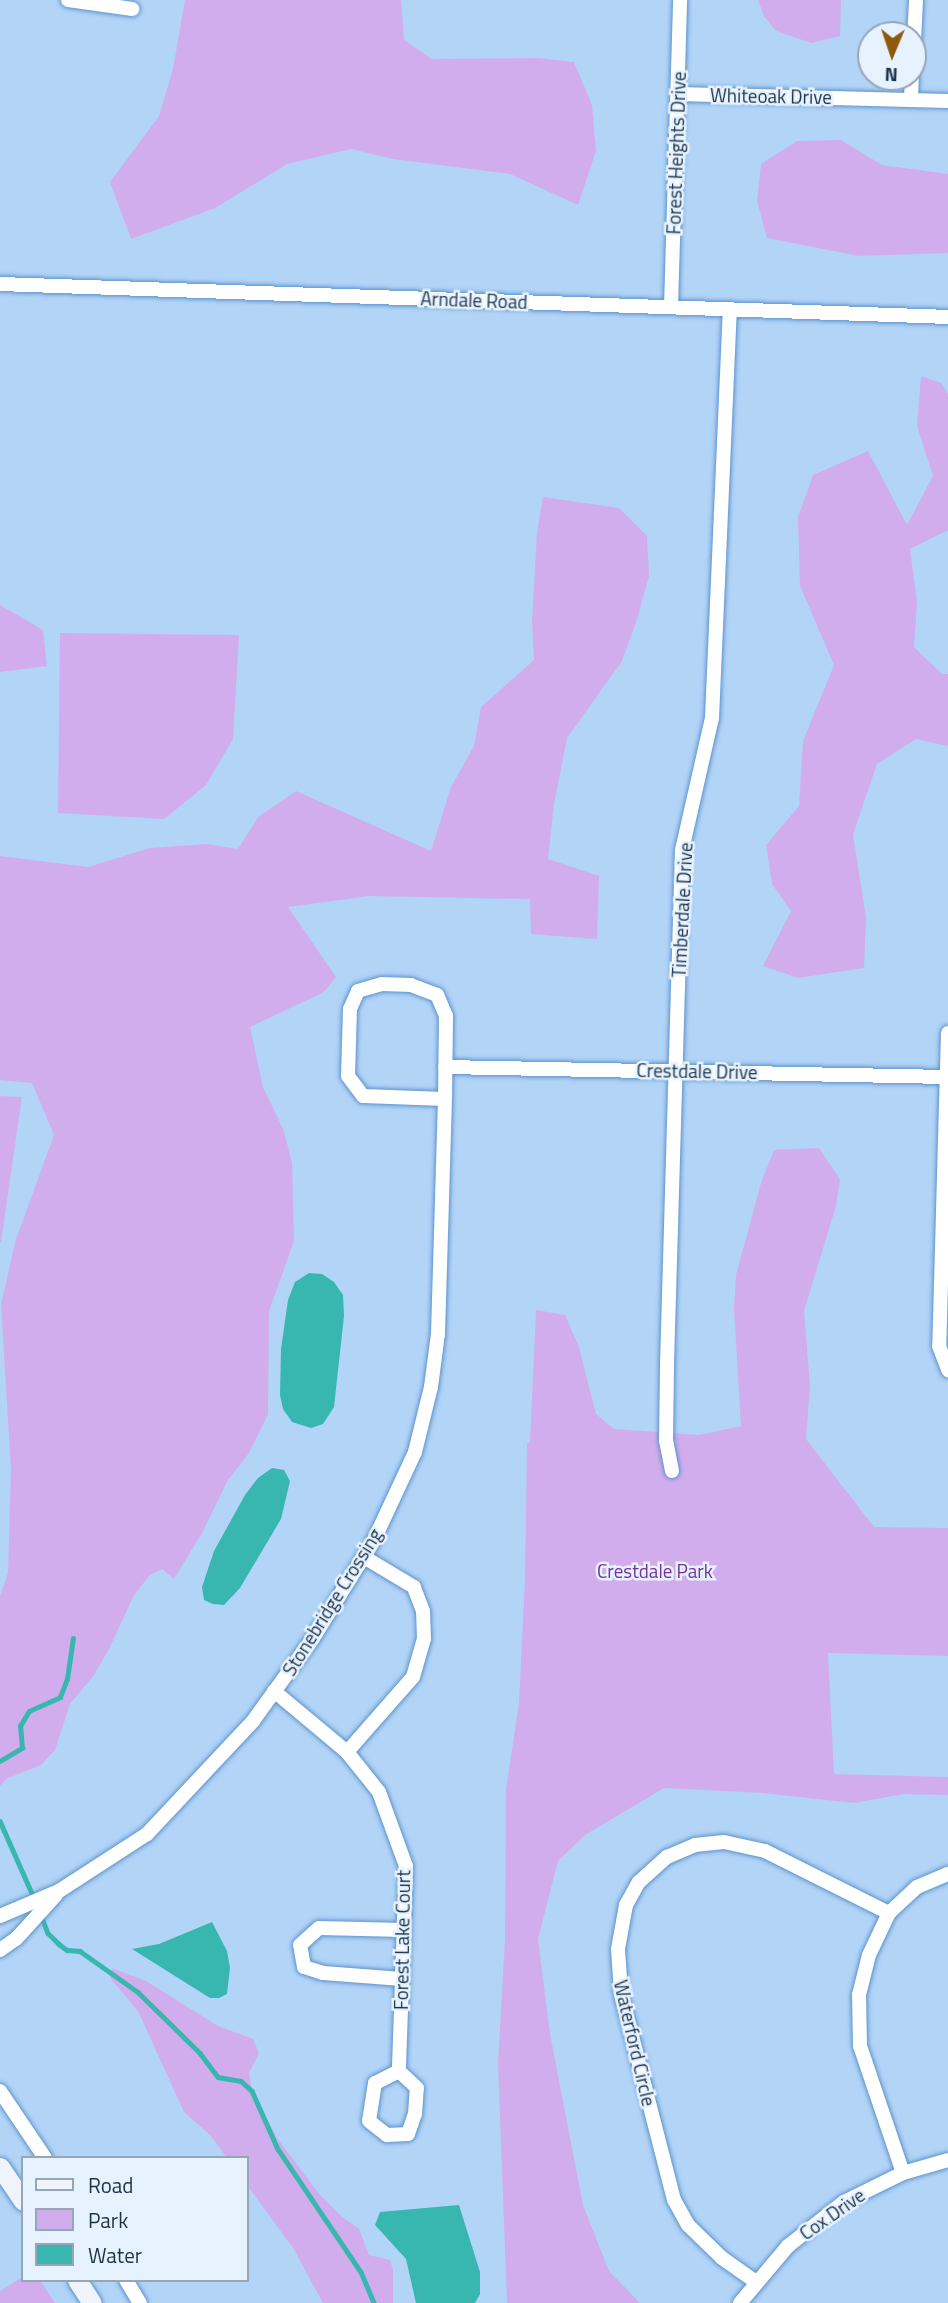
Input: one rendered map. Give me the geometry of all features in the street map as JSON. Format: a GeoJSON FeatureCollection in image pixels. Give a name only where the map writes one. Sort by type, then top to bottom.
{"type":"FeatureCollection","features":[{"type":"Feature","properties":{"kind":"main road"},"geometry":{"type":"LineString","coordinates":[[0,2167],[21,2198]]}},
{"type":"Feature","properties":{"kind":"main road"},"geometry":{"type":"LineString","coordinates":[[78,2282],[92,2303]]}},
{"type":"Feature","properties":{"kind":"street"},"geometry":{"type":"LineString","coordinates":[[68,0],[132,9]]}},
{"type":"Feature","properties":{"kind":"street","name":"Forest Heights Drive"},"geometry":{"type":"LineString","coordinates":[[671,307],[680,0]]}},
{"type":"Feature","properties":{"kind":"street"},"geometry":{"type":"LineString","coordinates":[[915,21],[916,0]]}},
{"type":"Feature","properties":{"kind":"street"},"geometry":{"type":"LineString","coordinates":[[911,91],[911,100]]}},
{"type":"Feature","properties":{"kind":"street","name":"Whiteoak Drive"},"geometry":{"type":"LineString","coordinates":[[678,94],[948,102]]}},
{"type":"Feature","properties":{"kind":"street","name":"Arndale Road"},"geometry":{"type":"LineString","coordinates":[[0,284],[948,317]]}},
{"type":"Feature","properties":{"kind":"street","name":"Timberdale Drive"},"geometry":{"type":"LineString","coordinates":[[672,1471],[666,1440],[682,850],[689,815],[704,767],[712,718],[730,309]]}},
{"type":"Feature","properties":{"kind":"street","name":"Stonebridge Crossing"},"geometry":{"type":"LineString","coordinates":[[0,1950],[33,1921],[46,1901],[147,1834],[253,1721],[313,1639],[364,1557],[415,1452],[431,1387],[438,1334],[445,1099],[446,1016],[437,995],[411,985],[382,984],[358,991],[351,1009],[348,1076],[363,1096],[445,1099]]}},
{"type":"Feature","properties":{"kind":"street"},"geometry":{"type":"LineString","coordinates":[[948,1033],[939,1346],[948,1370]]}},
{"type":"Feature","properties":{"kind":"street","name":"Crestdale Drive"},"geometry":{"type":"LineString","coordinates":[[445,1067],[947,1077]]}},
{"type":"Feature","properties":{"kind":"street"},"geometry":{"type":"LineString","coordinates":[[347,1752],[413,1677],[424,1639],[423,1611],[414,1587],[364,1557]]}},
{"type":"Feature","properties":{"kind":"street","name":"Forest Lake Court"},"geometry":{"type":"LineString","coordinates":[[274,1692],[347,1752],[379,1792],[406,1866],[399,2071]]}},
{"type":"Feature","properties":{"kind":"street","name":"Waterford Circle"},"geometry":{"type":"LineString","coordinates":[[755,2282],[722,2258],[688,2225],[674,2200],[621,1993],[618,1949],[625,1905],[639,1882],[667,1857],[695,1845],[724,1842],[765,1851],[889,1913]]}},
{"type":"Feature","properties":{"kind":"street"},"geometry":{"type":"LineString","coordinates":[[903,2173],[869,2076],[858,2029],[862,1973],[889,1913],[917,1887],[948,1874]]}},
{"type":"Feature","properties":{"kind":"street","name":"Stonebridge Crossing"},"geometry":{"type":"LineString","coordinates":[[0,1916],[26,1905],[46,1901]]}},
{"type":"Feature","properties":{"kind":"street"},"geometry":{"type":"LineString","coordinates":[[402,1979],[323,1973],[304,1967],[300,1945],[319,1928],[404,1930]]}},
{"type":"Feature","properties":{"kind":"street"},"geometry":{"type":"LineString","coordinates":[[399,2071],[416,2088],[415,2114],[408,2134],[387,2135],[369,2121],[375,2083],[399,2071]]}},
{"type":"Feature","properties":{"kind":"street"},"geometry":{"type":"LineString","coordinates":[[0,2091],[44,2156]]}},
{"type":"Feature","properties":{"kind":"street","name":"Cox Drive"},"geometry":{"type":"LineString","coordinates":[[740,2303],[755,2282],[814,2222],[844,2202],[903,2173],[948,2160]]}},
{"type":"Feature","properties":{"kind":"street"},"geometry":{"type":"LineString","coordinates":[[127,2282],[140,2303]]}},
{"type":"Feature","properties":{"kind":"green space"},"geometry":{"type":"Polygon","coordinates":[[[185,0],[401,0],[404,40],[432,59],[539,58],[574,62],[592,105],[596,151],[578,205],[510,174],[393,159],[351,149],[287,164],[215,208],[131,239],[110,182],[159,116],[173,69],[185,0]]]}},
{"type":"Feature","properties":{"kind":"green space"},"geometry":{"type":"Polygon","coordinates":[[[758,0],[841,0],[840,36],[811,43],[776,31],[764,16],[758,0]]]}},
{"type":"Feature","properties":{"kind":"green space"},"geometry":{"type":"Polygon","coordinates":[[[841,140],[882,165],[948,174],[948,253],[859,256],[767,238],[757,201],[761,164],[797,141],[841,140]]]}},
{"type":"Feature","properties":{"kind":"green space"},"geometry":{"type":"Polygon","coordinates":[[[921,376],[941,383],[948,394],[948,530],[910,549],[917,602],[914,647],[942,674],[948,674],[948,746],[916,739],[877,764],[853,834],[866,917],[864,968],[798,978],[763,966],[791,911],[772,884],[766,845],[799,806],[803,741],[834,665],[800,586],[798,517],[813,475],[868,451],[907,525],[933,476],[917,426],[921,376]]]}},
{"type":"Feature","properties":{"kind":"green space"},"geometry":{"type":"Polygon","coordinates":[[[543,497],[619,508],[647,536],[649,576],[637,619],[622,661],[567,738],[554,804],[548,859],[599,876],[597,939],[531,934],[530,899],[369,896],[288,907],[336,977],[324,992],[250,1027],[263,1087],[284,1131],[292,1163],[294,1241],[269,1311],[268,1414],[249,1453],[228,1480],[202,1533],[174,1579],[162,1569],[150,1575],[134,1595],[94,1675],[70,1704],[55,1750],[41,1765],[6,1779],[0,1786],[0,1596],[8,1573],[11,1469],[1,1304],[16,1239],[54,1135],[32,1083],[0,1080],[0,856],[88,867],[150,848],[207,844],[238,849],[258,817],[296,791],[431,851],[451,787],[474,746],[481,707],[534,660],[532,621],[537,533],[543,497]]]}},
{"type":"Feature","properties":{"kind":"green space"},"geometry":{"type":"Polygon","coordinates":[[[0,605],[43,630],[47,666],[0,672],[0,605]]]}},
{"type":"Feature","properties":{"kind":"green space"},"geometry":{"type":"Polygon","coordinates":[[[60,633],[239,635],[233,739],[206,785],[164,819],[58,813],[60,633]]]}},
{"type":"Feature","properties":{"kind":"green space"},"geometry":{"type":"Polygon","coordinates":[[[0,1096],[22,1097],[1,1242],[0,1242],[0,1096]]]}},
{"type":"Feature","properties":{"kind":"green space","name":"Crestdale Park"},"geometry":{"type":"Polygon","coordinates":[[[819,1148],[840,1179],[836,1206],[804,1311],[810,1386],[806,1439],[874,1527],[948,1528],[948,1656],[828,1653],[834,1774],[948,1777],[948,1795],[904,1794],[854,1803],[763,1793],[664,1788],[585,1835],[558,1861],[538,1939],[550,2034],[583,2205],[609,2271],[640,2303],[507,2303],[498,2063],[505,1940],[506,1789],[519,1703],[525,1580],[527,1443],[530,1443],[536,1310],[565,1315],[579,1347],[596,1414],[614,1429],[699,1435],[741,1426],[734,1309],[736,1275],[761,1183],[774,1150],[819,1148]]]}},
{"type":"Feature","properties":{"kind":"green space"},"geometry":{"type":"Polygon","coordinates":[[[112,1968],[146,1981],[218,2026],[253,2039],[259,2053],[249,2073],[252,2091],[277,2138],[320,2195],[359,2229],[369,2255],[390,2260],[393,2270],[393,2303],[323,2303],[293,2248],[248,2186],[248,2156],[226,2156],[211,2136],[184,2112],[138,2011],[110,1978],[112,1968]]]}},
{"type":"Feature","properties":{"kind":"green space"},"geometry":{"type":"Polygon","coordinates":[[[21,2278],[21,2282],[41,2282],[55,2303],[0,2303],[0,2291],[21,2278]]]}},
{"type":"Feature","properties":{"kind":"water"},"geometry":{"type":"Polygon","coordinates":[[[309,1273],[322,1274],[334,1282],[343,1295],[344,1316],[334,1407],[323,1424],[311,1428],[292,1422],[283,1409],[280,1395],[281,1349],[288,1300],[295,1282],[309,1273]]]}},
{"type":"Feature","properties":{"kind":"water"},"geometry":{"type":"Polygon","coordinates":[[[272,1468],[284,1470],[290,1481],[281,1519],[240,1588],[224,1605],[204,1600],[202,1587],[214,1551],[245,1495],[258,1478],[272,1468]]]}},
{"type":"Feature","properties":{"kind":"water"},"geometry":{"type":"Polygon","coordinates":[[[212,1922],[227,1951],[230,1968],[227,1994],[219,1998],[210,1998],[132,1949],[159,1944],[212,1922]]]}},
{"type":"Feature","properties":{"kind":"water"},"geometry":{"type":"Polygon","coordinates":[[[459,2205],[480,2272],[480,2294],[475,2303],[416,2303],[406,2259],[375,2225],[380,2212],[459,2205]]]}},
{"type":"Feature","properties":{"kind":"waterway"},"geometry":{"type":"LineString","coordinates":[[0,1761],[22,1748],[20,1726],[29,1711],[60,1697],[67,1679],[73,1638]]}},
{"type":"Feature","properties":{"kind":"waterway"},"geometry":{"type":"LineString","coordinates":[[0,1821],[35,1900]]}},
{"type":"Feature","properties":{"kind":"waterway"},"geometry":{"type":"LineString","coordinates":[[41,1915],[48,1933],[59,1944],[67,1950],[80,1951],[138,1992],[200,2053],[218,2077],[241,2081],[252,2091],[278,2149],[361,2272],[374,2303]]}}]}
